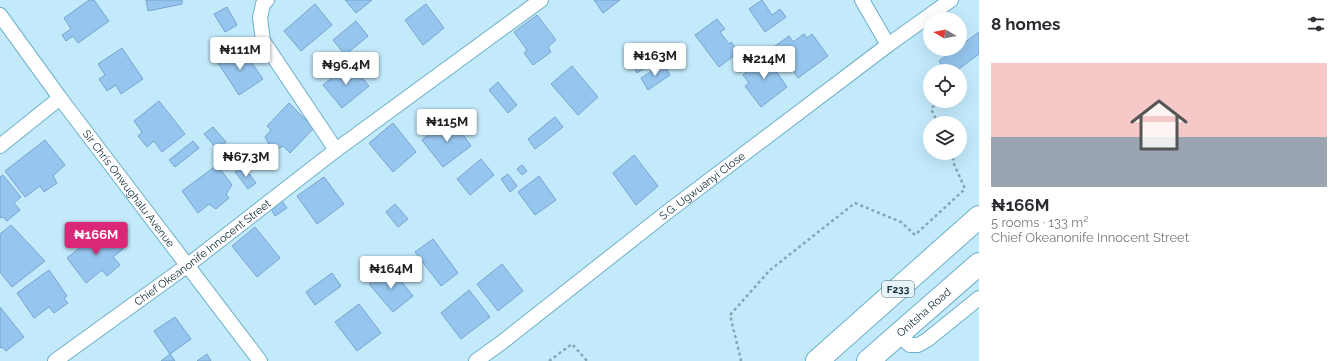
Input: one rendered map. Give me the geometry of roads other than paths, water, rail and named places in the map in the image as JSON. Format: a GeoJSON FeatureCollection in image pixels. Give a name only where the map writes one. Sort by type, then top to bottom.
{"type":"FeatureCollection","features":[{"type":"Feature","properties":{"kind":"main road","name":"F233"},"geometry":{"type":"LineString","coordinates":[[817,361],[979,216]]}},
{"type":"Feature","properties":{"kind":"main road","name":"Onitsha Road"},"geometry":{"type":"LineString","coordinates":[[868,361],[979,264]]}},
{"type":"Feature","properties":{"kind":"street"},"geometry":{"type":"LineString","coordinates":[[267,0],[263,4],[260,18],[263,41],[336,150]]}},
{"type":"Feature","properties":{"kind":"street","name":"Chief Okeanonife Innocent Street"},"geometry":{"type":"LineString","coordinates":[[55,361],[188,265],[336,150],[540,0]]}},
{"type":"Feature","properties":{"kind":"street"},"geometry":{"type":"LineString","coordinates":[[862,0],[888,45]]}},
{"type":"Feature","properties":{"kind":"street","name":"S.G. Ugwuanyi Close"},"geometry":{"type":"LineString","coordinates":[[476,361],[666,213],[888,45],[951,0]]}},
{"type":"Feature","properties":{"kind":"street","name":"Sir Chris Onwughalu Avenue"},"geometry":{"type":"LineString","coordinates":[[0,15],[60,98],[260,361]]}},
{"type":"Feature","properties":{"kind":"street"},"geometry":{"type":"LineString","coordinates":[[0,146],[60,98]]}},
{"type":"Feature","properties":{"kind":"street"},"geometry":{"type":"LineString","coordinates":[[898,334],[910,345],[918,345],[927,340],[979,298]]}}]}
